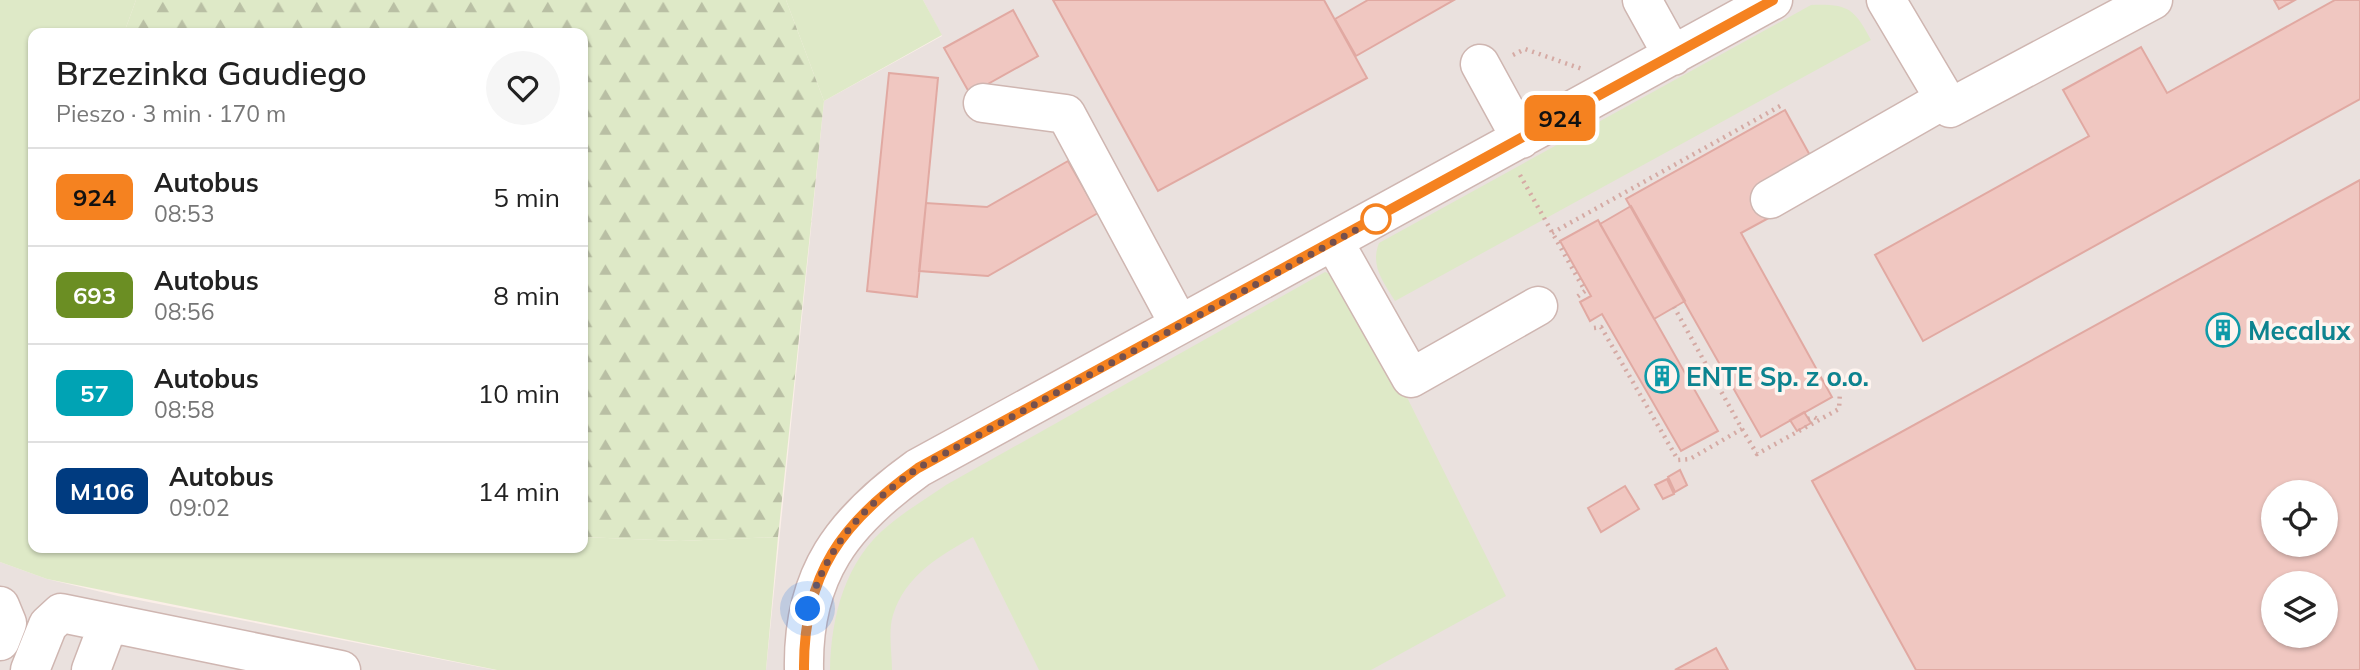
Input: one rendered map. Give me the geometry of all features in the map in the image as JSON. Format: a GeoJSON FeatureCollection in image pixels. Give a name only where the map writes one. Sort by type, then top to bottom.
{"type":"FeatureCollection","features":[{"type":"Feature","properties":{"kind":"street"},"geometry":{"type":"LineString","coordinates":[[1642,0],[1673,56]]}},
{"type":"Feature","properties":{"kind":"street"},"geometry":{"type":"LineString","coordinates":[[804,670],[808,609],[819,575],[852,523],[884,493],[918,468],[1334,242],[1518,152],[1673,56],[1773,0]]}},
{"type":"Feature","properties":{"kind":"street"},"geometry":{"type":"LineString","coordinates":[[1886,0],[1951,108],[2152,0]]}},
{"type":"Feature","properties":{"kind":"street"},"geometry":{"type":"LineString","coordinates":[[1480,64],[1518,152]]}},
{"type":"Feature","properties":{"kind":"street"},"geometry":{"type":"LineString","coordinates":[[1770,199],[1945,99]]}},
{"type":"Feature","properties":{"kind":"street"},"geometry":{"type":"LineString","coordinates":[[983,103],[1066,114],[1179,324]]}},
{"type":"Feature","properties":{"kind":"street"},"geometry":{"type":"LineString","coordinates":[[1334,242],[1411,377],[1538,306]]}},
{"type":"Feature","properties":{"kind":"street"},"geometry":{"type":"LineString","coordinates":[[0,606],[7,624],[0,641]]}},
{"type":"Feature","properties":{"kind":"street"},"geometry":{"type":"LineString","coordinates":[[30,670],[48,625],[61,613],[274,664],[341,670]]}},
{"type":"Feature","properties":{"kind":"street"},"geometry":{"type":"LineString","coordinates":[[91,670],[108,625]]}},
{"type":"Feature","properties":{"kind":"path"},"geometry":{"type":"LineString","coordinates":[[1525,49],[1584,69]]}},
{"type":"Feature","properties":{"kind":"path"},"geometry":{"type":"LineString","coordinates":[[1552,233],[1782,105]]}},
{"type":"Feature","properties":{"kind":"path"},"geometry":{"type":"LineString","coordinates":[[1518,152],[1552,233],[1585,291],[1577,297]]}},
{"type":"Feature","properties":{"kind":"path"},"geometry":{"type":"LineString","coordinates":[[1674,307],[1757,454],[1839,409],[1840,392]]}},
{"type":"Feature","properties":{"kind":"path"},"geometry":{"type":"LineString","coordinates":[[1594,328],[1601,327],[1678,460],[1690,459],[1741,429]]}},
{"type":"Feature","properties":{"kind":"path"},"geometry":{"type":"LineString","coordinates":[[1808,419],[1814,416],[1819,420]]}},
{"type":"Feature","properties":{"kind":"shaded area"},"geometry":{"type":"Polygon","coordinates":[[[923,0],[2360,0],[2360,670],[766,670],[824,101],[942,36],[923,0]]]}},
{"type":"Feature","properties":{"kind":"shaded area"},"geometry":{"type":"Polygon","coordinates":[[[0,562],[47,579],[118,596],[495,670],[0,670],[0,562]]]}},
{"type":"Feature","properties":{"kind":"green space"},"geometry":{"type":"Polygon","coordinates":[[[0,0],[136,0],[126,28],[28,28],[28,553],[588,553],[588,537],[680,541],[778,537],[766,670],[497,670],[47,579],[0,562],[0,0]]]}},
{"type":"Feature","properties":{"kind":"green space"},"geometry":{"type":"Polygon","coordinates":[[[136,0],[786,0],[824,101],[778,537],[680,541],[588,537],[588,28],[126,28],[136,0]]]}},
{"type":"Feature","properties":{"kind":"green space"},"geometry":{"type":"Polygon","coordinates":[[[786,0],[923,0],[942,35],[824,101],[786,0]]]}},
{"type":"Feature","properties":{"kind":"green space"},"geometry":{"type":"Polygon","coordinates":[[[1811,5],[1842,7],[1848,10],[1860,21],[1871,40],[1395,301],[1377,266],[1379,243],[1811,5]]]}},
{"type":"Feature","properties":{"kind":"green space"},"geometry":{"type":"Polygon","coordinates":[[[1325,272],[1347,281],[1359,301],[1506,596],[1371,670],[1039,670],[973,537],[925,568],[898,601],[890,635],[892,670],[830,670],[833,630],[843,591],[861,555],[889,525],[946,485],[1325,272]]]}},
{"type":"Feature","properties":{"kind":"building"},"geometry":{"type":"Polygon","coordinates":[[[1053,0],[1324,0],[1367,78],[1158,191],[1053,0]]]}},
{"type":"Feature","properties":{"kind":"building"},"geometry":{"type":"Polygon","coordinates":[[[1368,0],[1454,0],[1356,56],[1335,19],[1368,0]]]}},
{"type":"Feature","properties":{"kind":"building"},"geometry":{"type":"Polygon","coordinates":[[[2274,0],[2295,0],[2279,9],[2274,0]]]}},
{"type":"Feature","properties":{"kind":"building"},"geometry":{"type":"Polygon","coordinates":[[[2335,0],[2360,0],[2360,99],[1923,341],[1875,255],[2089,136],[2063,90],[2141,47],[2167,93],[2335,0]]]}},
{"type":"Feature","properties":{"kind":"building"},"geometry":{"type":"Polygon","coordinates":[[[1013,10],[1038,56],[970,94],[944,48],[1013,10]]]}},
{"type":"Feature","properties":{"kind":"building"},"geometry":{"type":"Polygon","coordinates":[[[889,73],[938,78],[917,297],[867,291],[889,73]]]}},
{"type":"Feature","properties":{"kind":"building"},"geometry":{"type":"Polygon","coordinates":[[[1785,110],[1812,159],[1778,213],[1741,233],[1832,397],[1761,437],[1626,199],[1785,110]]]}},
{"type":"Feature","properties":{"kind":"building"},"geometry":{"type":"Polygon","coordinates":[[[1068,161],[1098,213],[988,276],[919,271],[926,203],[987,207],[1068,161]]]}},
{"type":"Feature","properties":{"kind":"building","name":"Mecalux"},"geometry":{"type":"Polygon","coordinates":[[[2360,180],[2360,670],[1916,670],[1812,481],[2360,180]]]}},
{"type":"Feature","properties":{"kind":"building"},"geometry":{"type":"Polygon","coordinates":[[[1631,206],[1685,301],[1654,319],[1600,224],[1631,206]]]}},
{"type":"Feature","properties":{"kind":"building","name":"ENTE Sp. z o.o."},"geometry":{"type":"Polygon","coordinates":[[[1598,220],[1718,431],[1681,451],[1602,314],[1590,321],[1580,302],[1591,296],[1560,241],[1598,220]]]}},
{"type":"Feature","properties":{"kind":"building"},"geometry":{"type":"Polygon","coordinates":[[[1804,412],[1811,423],[1797,431],[1790,420],[1804,412]]]}},
{"type":"Feature","properties":{"kind":"building"},"geometry":{"type":"Polygon","coordinates":[[[1680,470],[1687,485],[1675,492],[1668,477],[1680,470]]]}},
{"type":"Feature","properties":{"kind":"building"},"geometry":{"type":"Polygon","coordinates":[[[1667,479],[1674,494],[1663,499],[1655,485],[1667,479]]]}},
{"type":"Feature","properties":{"kind":"building"},"geometry":{"type":"Polygon","coordinates":[[[1625,486],[1639,509],[1601,532],[1588,508],[1625,486]]]}},
{"type":"Feature","properties":{"kind":"building"},"geometry":{"type":"Polygon","coordinates":[[[1716,648],[1728,670],[1675,670],[1716,648]]]}},
{"type":"Feature","properties":{"kind":"bus line","name":"924"},"geometry":{"type":"LineString","coordinates":[[804,670],[808,609],[819,575],[833,550],[852,523],[884,493],[918,468],[1773,0]]}},
{"type":"Feature","properties":{"kind":"place","name":"Mecalux"},"geometry":{"type":"Point","coordinates":[2223,330]}},
{"type":"Feature","properties":{"kind":"place","name":"ENTE Sp. z o.o."},"geometry":{"type":"Point","coordinates":[1662,376]}},
{"type":"Feature","properties":{"kind":"route"},"geometry":{"type":"LineString","coordinates":[[808,609],[819,575],[852,523],[884,493],[918,468],[1376,219]]}}]}
